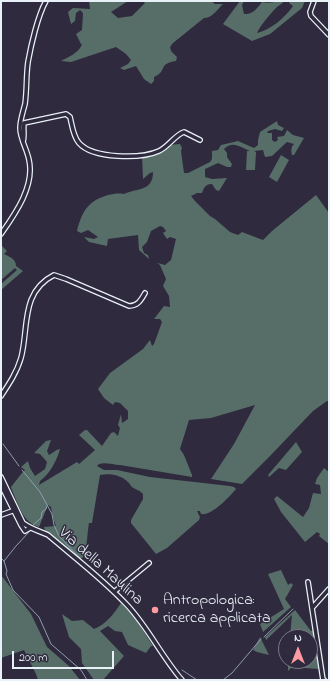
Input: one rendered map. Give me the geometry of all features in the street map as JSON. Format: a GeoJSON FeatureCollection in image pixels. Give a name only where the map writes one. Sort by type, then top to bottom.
{"type":"FeatureCollection","features":[{"type":"Feature","properties":{"kind":"street"},"geometry":{"type":"LineString","coordinates":[[1,234],[20,206],[27,185],[30,168],[20,128],[25,104],[28,61],[41,10],[46,1]]}},
{"type":"Feature","properties":{"kind":"street"},"geometry":{"type":"LineString","coordinates":[[314,1],[310,12],[311,16],[329,35]]}},
{"type":"Feature","properties":{"kind":"street"},"geometry":{"type":"LineString","coordinates":[[23,142],[25,136],[23,128],[24,122],[66,114],[70,117],[74,132],[80,144],[89,150],[107,155],[126,157],[157,152],[184,132],[200,140]]}},
{"type":"Feature","properties":{"kind":"street"},"geometry":{"type":"LineString","coordinates":[[1,396],[15,373],[21,356],[29,302],[37,290],[50,277],[54,276],[66,279],[129,306],[133,306],[139,302],[145,292]]}},
{"type":"Feature","properties":{"kind":"street","name":"Via della Maulina"},"geometry":{"type":"LineString","coordinates":[[1,477],[15,510],[24,523],[30,528],[48,535],[114,592],[144,625],[163,656],[182,680]]}},
{"type":"Feature","properties":{"kind":"street"},"geometry":{"type":"LineString","coordinates":[[1,485],[15,510],[1,515]]}},
{"type":"Feature","properties":{"kind":"street"},"geometry":{"type":"LineString","coordinates":[[114,592],[149,563]]}},
{"type":"Feature","properties":{"kind":"street"},"geometry":{"type":"LineString","coordinates":[[308,582],[324,680]]}},
{"type":"Feature","properties":{"kind":"street"},"geometry":{"type":"LineString","coordinates":[[312,608],[329,589]]}},
{"type":"Feature","properties":{"kind":"green space"},"geometry":{"type":"Polygon","coordinates":[[[89,1],[128,1],[111,12],[118,18],[132,16],[145,3],[142,1],[211,1],[215,4],[223,4],[212,15],[204,18],[173,43],[170,47],[171,51],[177,57],[176,61],[170,62],[164,66],[161,72],[154,77],[154,81],[151,84],[144,79],[136,66],[124,70],[120,68],[128,64],[131,60],[126,54],[116,47],[71,62],[61,61],[76,52],[82,44],[76,34],[82,30],[83,13],[80,10],[76,13],[75,21],[71,24],[68,12],[73,8],[90,9],[89,1]]]}},
{"type":"Feature","properties":{"kind":"green space"},"geometry":{"type":"Polygon","coordinates":[[[240,1],[244,1],[242,5],[244,14],[247,14],[254,11],[262,2],[268,3],[284,1],[269,16],[257,33],[277,23],[286,15],[293,6],[289,3],[290,1],[305,1],[302,8],[270,34],[252,41],[223,24],[240,1]]]}},
{"type":"Feature","properties":{"kind":"green space"},"geometry":{"type":"Polygon","coordinates":[[[277,121],[278,125],[284,128],[282,131],[275,129],[268,131],[267,133],[272,133],[272,140],[275,142],[278,140],[277,137],[284,136],[287,130],[293,135],[304,138],[294,155],[292,155],[291,150],[294,144],[287,142],[272,156],[265,157],[263,150],[254,151],[256,152],[255,170],[246,170],[247,151],[250,151],[234,145],[227,146],[224,149],[232,164],[231,167],[218,163],[205,169],[205,177],[212,179],[227,178],[219,191],[216,190],[212,184],[210,184],[206,186],[202,193],[197,193],[191,196],[210,216],[230,232],[238,235],[242,232],[263,240],[316,195],[329,213],[329,401],[313,411],[242,484],[211,479],[234,444],[255,405],[211,418],[189,420],[180,449],[184,455],[192,477],[120,465],[104,463],[99,464],[97,466],[104,470],[117,470],[150,477],[230,486],[236,489],[220,505],[210,512],[201,514],[200,511],[197,511],[200,517],[199,520],[167,548],[156,554],[131,523],[131,520],[143,499],[143,494],[119,476],[111,474],[100,475],[92,523],[89,523],[85,555],[80,559],[45,530],[44,527],[56,526],[51,507],[48,505],[39,527],[33,525],[22,512],[11,487],[25,470],[21,467],[28,461],[35,476],[45,469],[47,462],[40,454],[34,453],[46,441],[51,440],[47,451],[49,455],[60,449],[53,466],[47,475],[40,481],[39,485],[77,462],[79,464],[95,450],[79,435],[85,430],[87,430],[102,446],[111,433],[114,432],[118,436],[120,428],[118,425],[121,414],[122,423],[128,419],[128,411],[120,403],[115,402],[113,405],[104,398],[98,389],[110,373],[143,349],[150,340],[152,346],[154,344],[162,322],[160,319],[154,319],[164,306],[170,307],[169,296],[163,286],[166,279],[160,265],[157,263],[165,265],[171,260],[176,239],[170,237],[167,239],[163,233],[166,231],[160,226],[151,231],[147,242],[142,247],[144,253],[148,255],[149,259],[139,250],[138,235],[108,239],[107,246],[89,242],[84,237],[94,239],[98,237],[88,230],[81,233],[77,231],[81,218],[87,208],[95,200],[108,195],[124,194],[143,188],[150,183],[153,172],[143,179],[142,156],[153,156],[162,153],[169,145],[180,144],[182,148],[181,151],[184,173],[188,173],[210,162],[212,159],[212,151],[218,150],[221,145],[238,141],[254,148],[258,145],[260,132],[277,121]]]}},
{"type":"Feature","properties":{"kind":"green space"},"geometry":{"type":"Polygon","coordinates":[[[281,155],[289,160],[277,182],[269,177],[281,155]]]}},
{"type":"Feature","properties":{"kind":"green space"},"geometry":{"type":"Polygon","coordinates":[[[1,245],[7,251],[4,254],[12,258],[16,266],[23,271],[1,290],[1,284],[17,270],[15,268],[1,280],[1,245]]]}},
{"type":"Feature","properties":{"kind":"green space"},"geometry":{"type":"Polygon","coordinates":[[[296,442],[302,452],[286,470],[279,468],[269,477],[268,475],[296,442]]]}},
{"type":"Feature","properties":{"kind":"green space"},"geometry":{"type":"Polygon","coordinates":[[[324,468],[329,472],[329,544],[319,536],[320,534],[317,532],[305,542],[281,512],[274,499],[277,496],[303,517],[309,508],[313,493],[321,494],[320,485],[315,484],[324,468]]]}},
{"type":"Feature","properties":{"kind":"green space"},"geometry":{"type":"Polygon","coordinates":[[[281,570],[288,585],[291,583],[293,585],[285,599],[291,607],[263,632],[260,624],[284,609],[268,574],[281,570]]]}},
{"type":"Feature","properties":{"kind":"green space"},"geometry":{"type":"Polygon","coordinates":[[[1,575],[31,614],[47,647],[69,666],[80,680],[38,680],[24,650],[1,658],[1,575]]]}},
{"type":"Feature","properties":{"kind":"green space"},"geometry":{"type":"Polygon","coordinates":[[[121,603],[135,618],[153,646],[151,646],[146,653],[128,645],[122,632],[115,631],[108,626],[100,631],[124,656],[103,680],[94,680],[82,663],[81,649],[69,637],[62,614],[72,621],[83,620],[94,629],[109,618],[121,603]]]}},
{"type":"Feature","properties":{"kind":"green space"},"geometry":{"type":"Polygon","coordinates":[[[295,610],[309,629],[291,629],[292,615],[266,640],[265,637],[295,610]]]}},
{"type":"Feature","properties":{"kind":"green space"},"geometry":{"type":"Polygon","coordinates":[[[260,637],[269,655],[253,650],[260,637]]]}},
{"type":"Feature","properties":{"kind":"waterway"},"geometry":{"type":"LineString","coordinates":[[3,444],[19,466]]}},
{"type":"Feature","properties":{"kind":"waterway"},"geometry":{"type":"LineString","coordinates":[[22,470],[40,492],[52,514],[54,525],[59,536],[80,558]]}},
{"type":"Feature","properties":{"kind":"waterway"},"geometry":{"type":"LineString","coordinates":[[33,525],[41,518],[42,512],[47,506]]}},
{"type":"Feature","properties":{"kind":"waterway"},"geometry":{"type":"LineString","coordinates":[[4,561],[29,532]]}},
{"type":"Feature","properties":{"kind":"waterway"},"geometry":{"type":"LineString","coordinates":[[1,558],[4,561],[7,571],[6,574],[13,590],[39,617],[51,644],[81,670],[87,680]]}},
{"type":"Feature","properties":{"kind":"waterway"},"geometry":{"type":"LineString","coordinates":[[264,637],[293,609]]}},
{"type":"Feature","properties":{"kind":"waterway"},"geometry":{"type":"LineString","coordinates":[[223,680],[232,673],[261,639]]}},
{"type":"Feature","properties":{"kind":"waterway"},"geometry":{"type":"LineString","coordinates":[[182,670],[197,680]]}},
{"type":"Feature","properties":{"kind":"place","name":"Antropologica: ricerca applicata"},"geometry":{"type":"Point","coordinates":[155,610]}}]}
